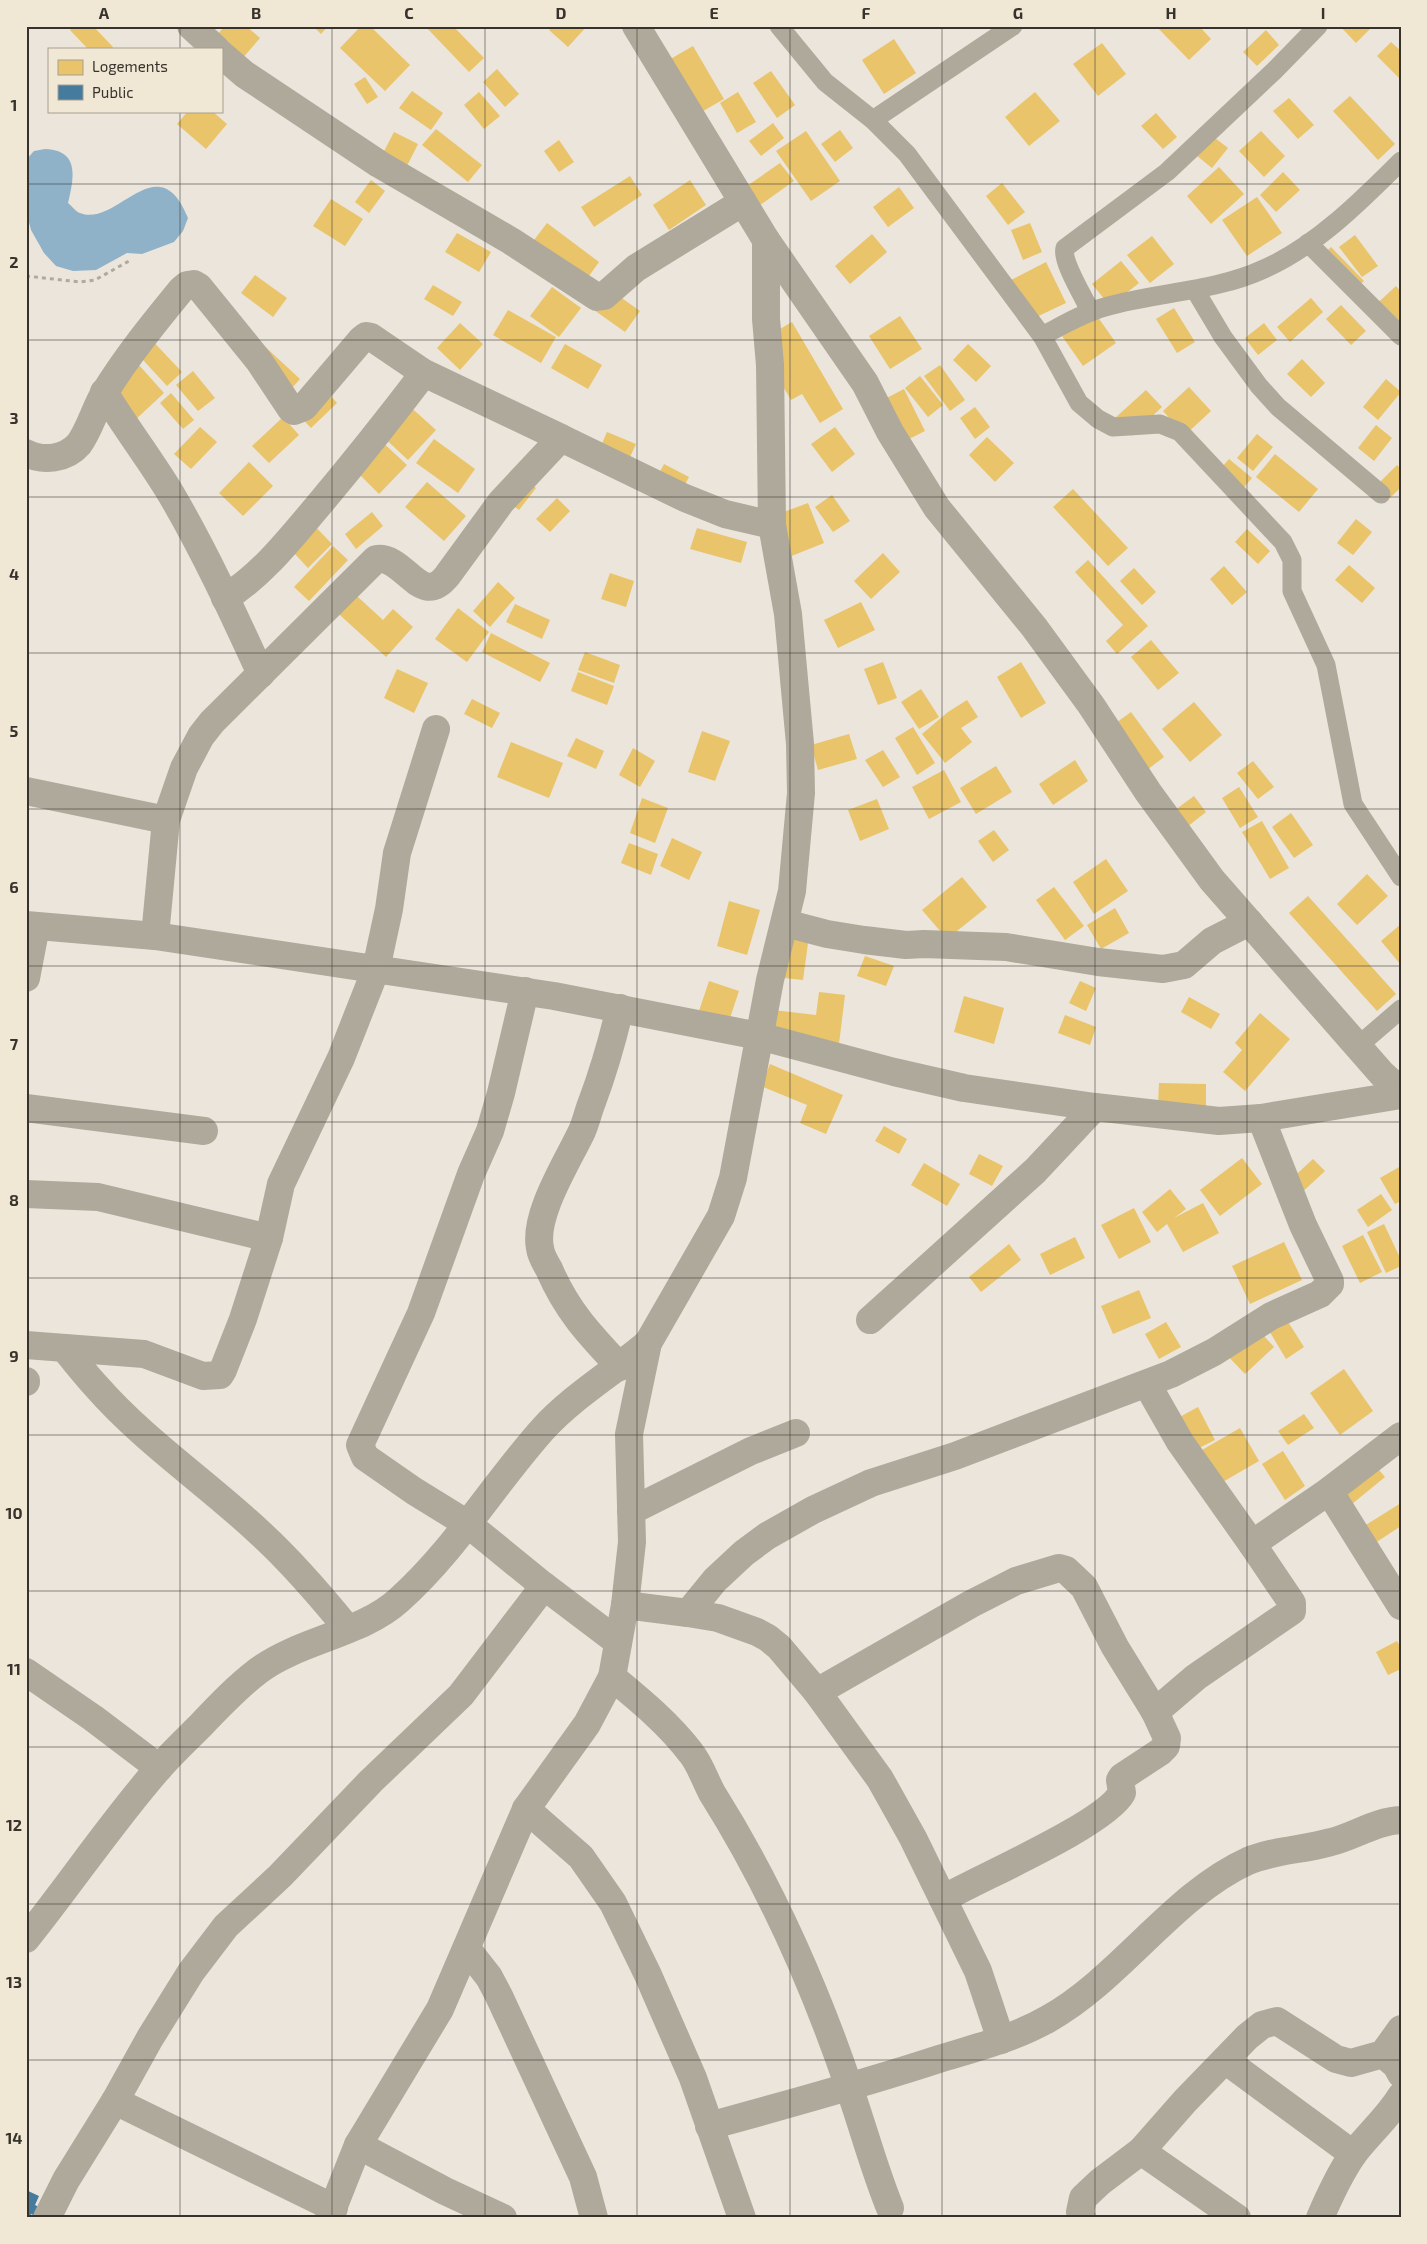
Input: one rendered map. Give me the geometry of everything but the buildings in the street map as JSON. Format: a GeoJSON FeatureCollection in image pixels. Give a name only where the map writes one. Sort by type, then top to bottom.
{"type":"FeatureCollection","features":[{"type":"Feature","properties":{"kind":"street"},"geometry":{"type":"LineString","coordinates":[[191,26],[215,48]]}},
{"type":"Feature","properties":{"kind":"street"},"geometry":{"type":"LineString","coordinates":[[636,26],[766,240],[865,384],[890,432],[937,508],[1034,628],[1091,705],[1148,792],[1212,880],[1401,1093]]}},
{"type":"Feature","properties":{"kind":"street"},"geometry":{"type":"LineString","coordinates":[[222,55],[244,74],[379,164],[511,241],[598,297],[604,296],[636,268],[743,202]]}},
{"type":"Feature","properties":{"kind":"street"},"geometry":{"type":"LineString","coordinates":[[115,2101],[332,2213],[358,2145],[440,2009],[526,1809],[588,1724],[612,1677],[625,1605],[632,1542],[630,1434],[648,1343],[721,1216],[733,1178],[759,1036],[792,891],[801,793],[800,744],[788,614],[772,525],[770,365],[766,319],[766,240]]}},
{"type":"Feature","properties":{"kind":"street"},"geometry":{"type":"LineString","coordinates":[[26,453],[38,458],[47,459],[60,456],[78,444],[104,392],[181,290],[187,285],[194,284],[199,287],[259,361],[282,397],[294,411],[304,407],[361,340],[366,336],[371,337],[424,373],[685,498],[725,514],[772,525]]}},
{"type":"Feature","properties":{"kind":"street"},"geometry":{"type":"LineString","coordinates":[[225,598],[236,591],[277,554],[366,449],[424,373]]}},
{"type":"Feature","properties":{"kind":"street"},"geometry":{"type":"LineString","coordinates":[[104,392],[169,492],[225,598],[261,674]]}},
{"type":"Feature","properties":{"kind":"street"},"geometry":{"type":"LineString","coordinates":[[155,936],[166,820],[184,768],[201,736],[212,722],[376,558],[386,559],[404,570],[422,586],[433,587],[438,585],[447,576],[501,502],[561,438]]}},
{"type":"Feature","properties":{"kind":"street"},"geometry":{"type":"LineString","coordinates":[[26,1345],[144,1354],[203,1376],[220,1375],[243,1320],[269,1238],[281,1184],[341,1058],[376,969],[389,909],[397,853],[436,729]]}},
{"type":"Feature","properties":{"kind":"street"},"geometry":{"type":"LineString","coordinates":[[26,791],[166,820]]}},
{"type":"Feature","properties":{"kind":"street"},"geometry":{"type":"LineString","coordinates":[[784,923],[826,934],[873,941],[906,945],[1006,947],[1098,962],[1163,969],[1184,965],[1212,941],[1249,922]]}},
{"type":"Feature","properties":{"kind":"street"},"geometry":{"type":"LineString","coordinates":[[26,978],[31,926],[155,936],[525,991],[620,1008],[759,1036],[894,1072],[964,1088],[1095,1107],[1219,1121],[1261,1118],[1401,1093]]}},
{"type":"Feature","properties":{"kind":"street"},"geometry":{"type":"LineString","coordinates":[[525,991],[490,1131],[471,1174],[421,1313],[360,1445],[365,1457],[414,1491],[469,1525],[544,1586],[618,1642]]}},
{"type":"Feature","properties":{"kind":"street"},"geometry":{"type":"LineString","coordinates":[[620,1008],[610,1053],[582,1131],[548,1199],[539,1236],[542,1256],[565,1303],[592,1338],[620,1367]]}},
{"type":"Feature","properties":{"kind":"street"},"geometry":{"type":"LineString","coordinates":[[870,1320],[909,1287],[960,1238],[1035,1171],[1095,1107]]}},
{"type":"Feature","properties":{"kind":"street"},"geometry":{"type":"LineString","coordinates":[[26,1108],[204,1131]]}},
{"type":"Feature","properties":{"kind":"street"},"geometry":{"type":"LineString","coordinates":[[688,1613],[715,1580],[744,1553],[767,1536],[813,1510],[871,1483],[955,1456],[1147,1384],[1195,1363],[1271,1316],[1320,1294],[1330,1284],[1303,1224],[1261,1118]]}},
{"type":"Feature","properties":{"kind":"street"},"geometry":{"type":"LineString","coordinates":[[26,1194],[98,1197],[269,1238]]}},
{"type":"Feature","properties":{"kind":"street"},"geometry":{"type":"LineString","coordinates":[[26,1939],[100,1841],[159,1768],[232,1692],[260,1670],[304,1646],[376,1616],[396,1603],[424,1576],[469,1525],[544,1429],[590,1388],[620,1367],[648,1343]]}},
{"type":"Feature","properties":{"kind":"street"},"geometry":{"type":"LineString","coordinates":[[64,1348],[108,1398],[169,1455],[224,1499],[275,1547],[301,1573],[348,1628]]}},
{"type":"Feature","properties":{"kind":"street"},"geometry":{"type":"LineString","coordinates":[[1147,1384],[1180,1442],[1292,1603],[1292,1611],[1196,1677],[1155,1712]]}},
{"type":"Feature","properties":{"kind":"street"},"geometry":{"type":"LineString","coordinates":[[630,1511],[751,1451],[796,1433]]}},
{"type":"Feature","properties":{"kind":"street"},"geometry":{"type":"LineString","coordinates":[[1252,1544],[1328,1491],[1401,1436]]}},
{"type":"Feature","properties":{"kind":"street"},"geometry":{"type":"LineString","coordinates":[[1328,1491],[1401,1606]]}},
{"type":"Feature","properties":{"kind":"street"},"geometry":{"type":"LineString","coordinates":[[817,1692],[971,1604],[1016,1581],[1059,1568],[1066,1570],[1084,1587],[1115,1647],[1155,1712],[1167,1738],[1166,1746],[1122,1777],[1120,1780],[1122,1793],[1115,1804],[1070,1833],[943,1899]]}},
{"type":"Feature","properties":{"kind":"street"},"geometry":{"type":"LineString","coordinates":[[46,2218],[66,2180],[191,1972],[226,1926],[280,1876],[371,1781],[461,1695],[544,1586]]}},
{"type":"Feature","properties":{"kind":"street"},"geometry":{"type":"LineString","coordinates":[[625,1605],[718,1618],[757,1632],[779,1647],[817,1692],[880,1779],[913,1838],[978,1971],[1001,2040]]}},
{"type":"Feature","properties":{"kind":"street"},"geometry":{"type":"LineString","coordinates":[[26,1672],[93,1718],[159,1768]]}},
{"type":"Feature","properties":{"kind":"street"},"geometry":{"type":"LineString","coordinates":[[612,1677],[646,1706],[692,1754],[709,1787],[745,1845],[816,1995],[850,2088],[877,2176],[890,2208]]}},
{"type":"Feature","properties":{"kind":"street"},"geometry":{"type":"LineString","coordinates":[[526,1809],[581,1857],[613,1903],[648,1975],[693,2078],[742,2218]]}},
{"type":"Feature","properties":{"kind":"street"},"geometry":{"type":"LineString","coordinates":[[709,2126],[850,2088],[1001,2040],[1047,2020],[1086,1994],[1201,1891],[1247,1862],[1262,1856],[1332,1842],[1376,1825],[1401,1820]]}},
{"type":"Feature","properties":{"kind":"street"},"geometry":{"type":"LineString","coordinates":[[467,1949],[489,1977],[499,1996],[583,2177],[594,2218]]}},
{"type":"Feature","properties":{"kind":"street"},"geometry":{"type":"LineString","coordinates":[[1082,2218],[1080,2212],[1083,2198],[1100,2182],[1141,2151],[1185,2101],[1255,2029],[1275,2020],[1304,2037],[1320,2050],[1351,2063],[1383,2054],[1401,2029]]}},
{"type":"Feature","properties":{"kind":"street"},"geometry":{"type":"LineString","coordinates":[[1383,2054],[1396,2065],[1401,2074]]}},
{"type":"Feature","properties":{"kind":"street"},"geometry":{"type":"LineString","coordinates":[[1225,2060],[1353,2154]]}},
{"type":"Feature","properties":{"kind":"street"},"geometry":{"type":"LineString","coordinates":[[1320,2218],[1343,2169],[1353,2154],[1386,2119],[1401,2096]]}},
{"type":"Feature","properties":{"kind":"street"},"geometry":{"type":"LineString","coordinates":[[358,2145],[445,2191],[503,2218]]}},
{"type":"Feature","properties":{"kind":"street"},"geometry":{"type":"LineString","coordinates":[[1141,2151],[1237,2218]]}},
{"type":"Feature","properties":{"kind":"lane"},"geometry":{"type":"LineString","coordinates":[[779,26],[825,82],[873,120],[917,167],[1042,336],[1079,403],[1098,419],[1113,427],[1160,424],[1180,432],[1289,550],[1292,560],[1292,591],[1326,665],[1352,804],[1401,877]]}},
{"type":"Feature","properties":{"kind":"lane"},"geometry":{"type":"LineString","coordinates":[[873,120],[1013,26]]}},
{"type":"Feature","properties":{"kind":"lane"},"geometry":{"type":"LineString","coordinates":[[1090,311],[1070,269],[1064,253],[1065,248],[1167,172],[1274,72],[1318,26]]}},
{"type":"Feature","properties":{"kind":"lane"},"geometry":{"type":"LineString","coordinates":[[1042,336],[1090,311],[1143,298],[1195,290],[1264,269],[1308,243],[1367,195],[1401,161]]}},
{"type":"Feature","properties":{"kind":"lane"},"geometry":{"type":"LineString","coordinates":[[1308,243],[1401,336]]}},
{"type":"Feature","properties":{"kind":"lane"},"geometry":{"type":"LineString","coordinates":[[1195,290],[1223,337],[1259,386],[1278,407],[1381,494]]}},
{"type":"Feature","properties":{"kind":"lane"},"geometry":{"type":"LineString","coordinates":[[1358,1046],[1401,1009]]}},
{"type":"Feature","properties":{"kind":"path"},"geometry":{"type":"LineString","coordinates":[[26,276],[80,282],[95,280],[129,261]]}},
{"type":"Feature","properties":{"kind":"water"},"geometry":{"type":"Polygon","coordinates":[[[45,149],[64,154],[69,160],[73,175],[68,203],[78,212],[94,214],[108,210],[150,187],[164,188],[176,197],[188,218],[183,231],[174,242],[142,254],[127,253],[96,270],[73,271],[56,266],[44,253],[31,230],[26,211],[26,160],[34,151],[45,149]]]}}]}
